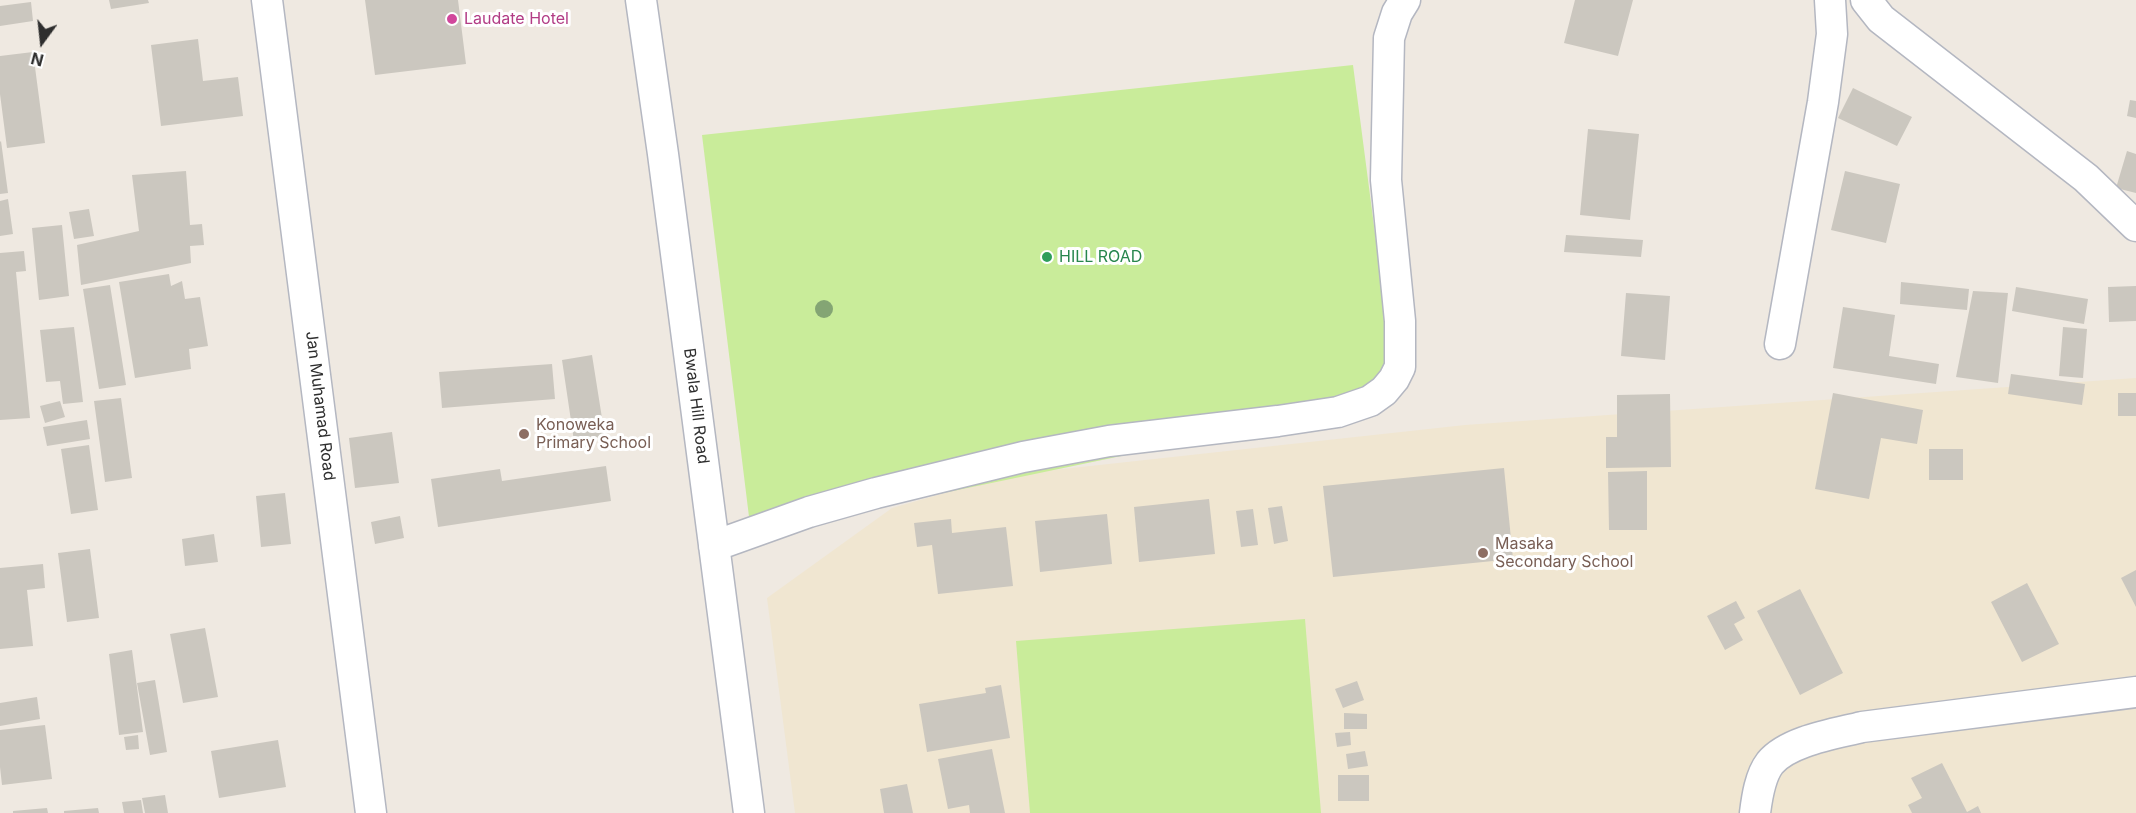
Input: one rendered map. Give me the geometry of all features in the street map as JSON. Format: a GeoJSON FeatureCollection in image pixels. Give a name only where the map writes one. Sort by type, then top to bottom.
{"type":"FeatureCollection","features":[{"type":"Feature","properties":{"kind":"street","name":"Bwala Hill Road"},"geometry":{"type":"LineString","coordinates":[[641,0],[749,813]]}},
{"type":"Feature","properties":{"kind":"street"},"geometry":{"type":"LineString","coordinates":[[714,546],[809,512],[1023,457],[1109,441],[1338,412],[1370,401],[1384,391],[1400,367],[1400,321],[1386,168],[1389,38],[1397,13],[1405,0]]}},
{"type":"Feature","properties":{"kind":"street"},"geometry":{"type":"LineString","coordinates":[[1780,344],[1823,102],[1832,34],[1830,0]]}},
{"type":"Feature","properties":{"kind":"street"},"geometry":{"type":"LineString","coordinates":[[1866,0],[1881,19],[2086,177],[2136,226]]}},
{"type":"Feature","properties":{"kind":"street","name":"Jan Muhamad Road"},"geometry":{"type":"LineString","coordinates":[[270,3],[371,813]]}},
{"type":"Feature","properties":{"kind":"street"},"geometry":{"type":"LineString","coordinates":[[1755,813],[1760,786],[1769,764],[1785,750],[1824,737],[1862,727],[2136,692]]}},
{"type":"Feature","properties":{"kind":"shaded area","name":"Masaka Secondary School"},"geometry":{"type":"Polygon","coordinates":[[[2136,378],[2136,813],[795,813],[767,598],[892,508],[1008,475],[1465,425],[2136,378]]]}},
{"type":"Feature","properties":{"kind":"green space","name":"HILL ROAD"},"geometry":{"type":"Polygon","coordinates":[[[1353,65],[1394,379],[1352,408],[751,533],[702,135],[1353,65]]]}},
{"type":"Feature","properties":{"kind":"green space"},"geometry":{"type":"Polygon","coordinates":[[[1305,619],[1321,813],[1030,813],[1016,641],[1305,619]]]}},
{"type":"Feature","properties":{"kind":"building"},"geometry":{"type":"Polygon","coordinates":[[[109,0],[148,0],[149,3],[111,9],[109,0]]]}},
{"type":"Feature","properties":{"kind":"building"},"geometry":{"type":"Polygon","coordinates":[[[365,0],[458,0],[466,64],[375,75],[365,0]]]}},
{"type":"Feature","properties":{"kind":"building"},"geometry":{"type":"Polygon","coordinates":[[[1575,0],[1633,0],[1618,56],[1564,43],[1575,0]]]}},
{"type":"Feature","properties":{"kind":"building"},"geometry":{"type":"Polygon","coordinates":[[[31,2],[33,21],[0,26],[0,6],[31,2]]]}},
{"type":"Feature","properties":{"kind":"building"},"geometry":{"type":"Polygon","coordinates":[[[198,39],[203,81],[238,77],[243,116],[161,126],[151,45],[198,39]]]}},
{"type":"Feature","properties":{"kind":"building"},"geometry":{"type":"Polygon","coordinates":[[[33,52],[45,143],[7,148],[0,94],[0,56],[33,52]]]}},
{"type":"Feature","properties":{"kind":"building"},"geometry":{"type":"Polygon","coordinates":[[[1853,88],[1912,117],[1897,146],[1838,118],[1853,88]]]}},
{"type":"Feature","properties":{"kind":"building"},"geometry":{"type":"Polygon","coordinates":[[[2130,100],[2136,101],[2136,118],[2127,116],[2130,100]]]}},
{"type":"Feature","properties":{"kind":"building"},"geometry":{"type":"Polygon","coordinates":[[[1588,129],[1639,134],[1630,220],[1580,215],[1588,129]]]}},
{"type":"Feature","properties":{"kind":"building"},"geometry":{"type":"Polygon","coordinates":[[[0,142],[8,193],[0,194],[0,142]]]}},
{"type":"Feature","properties":{"kind":"building"},"geometry":{"type":"Polygon","coordinates":[[[2127,151],[2136,154],[2136,193],[2116,188],[2127,151]]]}},
{"type":"Feature","properties":{"kind":"building"},"geometry":{"type":"Polygon","coordinates":[[[186,171],[190,225],[202,224],[204,245],[190,246],[191,263],[81,285],[77,245],[139,231],[132,175],[186,171]]]}},
{"type":"Feature","properties":{"kind":"building"},"geometry":{"type":"Polygon","coordinates":[[[1845,171],[1900,184],[1886,243],[1831,230],[1845,171]]]}},
{"type":"Feature","properties":{"kind":"building"},"geometry":{"type":"Polygon","coordinates":[[[8,199],[13,234],[0,236],[0,201],[8,199]]]}},
{"type":"Feature","properties":{"kind":"building"},"geometry":{"type":"Polygon","coordinates":[[[89,209],[94,236],[74,239],[69,212],[89,209]]]}},
{"type":"Feature","properties":{"kind":"building"},"geometry":{"type":"Polygon","coordinates":[[[62,225],[69,296],[39,300],[32,228],[62,225]]]}},
{"type":"Feature","properties":{"kind":"building"},"geometry":{"type":"Polygon","coordinates":[[[1566,235],[1643,240],[1641,257],[1564,252],[1566,235]]]}},
{"type":"Feature","properties":{"kind":"building"},"geometry":{"type":"Polygon","coordinates":[[[24,251],[26,271],[16,272],[30,418],[0,420],[0,253],[24,251]]]}},
{"type":"Feature","properties":{"kind":"building"},"geometry":{"type":"Polygon","coordinates":[[[169,274],[171,286],[182,281],[185,299],[200,297],[208,346],[189,349],[191,369],[135,378],[119,282],[169,274]]]}},
{"type":"Feature","properties":{"kind":"building"},"geometry":{"type":"Polygon","coordinates":[[[1901,282],[1969,289],[1967,310],[1900,304],[1901,282]]]}},
{"type":"Feature","properties":{"kind":"building"},"geometry":{"type":"Polygon","coordinates":[[[110,285],[126,385],[99,389],[83,289],[110,285]]]}},
{"type":"Feature","properties":{"kind":"building"},"geometry":{"type":"Polygon","coordinates":[[[2136,286],[2136,321],[2109,322],[2108,287],[2136,286]]]}},
{"type":"Feature","properties":{"kind":"building"},"geometry":{"type":"Polygon","coordinates":[[[2016,287],[2088,299],[2084,324],[2012,311],[2016,287]]]}},
{"type":"Feature","properties":{"kind":"building"},"geometry":{"type":"Polygon","coordinates":[[[1973,291],[2008,293],[1998,383],[1956,377],[1973,291]]]}},
{"type":"Feature","properties":{"kind":"building"},"geometry":{"type":"Polygon","coordinates":[[[1626,293],[1670,296],[1665,360],[1621,356],[1626,293]]]}},
{"type":"Feature","properties":{"kind":"building"},"geometry":{"type":"Polygon","coordinates":[[[1843,307],[1895,315],[1889,356],[1939,364],[1936,384],[1833,368],[1843,307]]]}},
{"type":"Feature","properties":{"kind":"building"},"geometry":{"type":"Polygon","coordinates":[[[74,327],[83,402],[63,404],[60,381],[46,382],[40,330],[74,327]]]}},
{"type":"Feature","properties":{"kind":"building"},"geometry":{"type":"Polygon","coordinates":[[[2063,327],[2087,329],[2083,378],[2059,376],[2063,327]]]}},
{"type":"Feature","properties":{"kind":"building"},"geometry":{"type":"Polygon","coordinates":[[[592,355],[605,437],[574,441],[562,360],[592,355]]]}},
{"type":"Feature","properties":{"kind":"building"},"geometry":{"type":"Polygon","coordinates":[[[552,364],[555,399],[442,408],[439,372],[552,364]]]}},
{"type":"Feature","properties":{"kind":"building"},"geometry":{"type":"Polygon","coordinates":[[[2011,374],[2085,384],[2082,405],[2008,394],[2011,374]]]}},
{"type":"Feature","properties":{"kind":"building"},"geometry":{"type":"Polygon","coordinates":[[[1833,393],[1923,410],[1917,444],[1881,438],[1869,499],[1815,489],[1833,393]]]}},
{"type":"Feature","properties":{"kind":"building"},"geometry":{"type":"Polygon","coordinates":[[[2118,393],[2136,393],[2136,416],[2118,416],[2118,393]]]}},
{"type":"Feature","properties":{"kind":"building"},"geometry":{"type":"Polygon","coordinates":[[[1670,394],[1671,467],[1606,468],[1606,437],[1617,437],[1617,395],[1670,394]]]}},
{"type":"Feature","properties":{"kind":"building"},"geometry":{"type":"Polygon","coordinates":[[[121,398],[132,478],[105,482],[94,401],[121,398]]]}},
{"type":"Feature","properties":{"kind":"building"},"geometry":{"type":"Polygon","coordinates":[[[60,401],[65,417],[45,423],[40,406],[60,401]]]}},
{"type":"Feature","properties":{"kind":"building"},"geometry":{"type":"Polygon","coordinates":[[[87,420],[90,439],[47,446],[43,427],[87,420]]]}},
{"type":"Feature","properties":{"kind":"building"},"geometry":{"type":"Polygon","coordinates":[[[392,432],[399,483],[355,488],[349,438],[392,432]]]}},
{"type":"Feature","properties":{"kind":"building"},"geometry":{"type":"Polygon","coordinates":[[[89,445],[98,510],[71,514],[61,449],[89,445]]]}},
{"type":"Feature","properties":{"kind":"building"},"geometry":{"type":"Polygon","coordinates":[[[1929,449],[1963,449],[1963,480],[1929,480],[1929,449]]]}},
{"type":"Feature","properties":{"kind":"building"},"geometry":{"type":"Polygon","coordinates":[[[606,466],[611,501],[438,527],[431,479],[500,469],[502,481],[606,466]]]}},
{"type":"Feature","properties":{"kind":"building"},"geometry":{"type":"Polygon","coordinates":[[[1504,468],[1513,559],[1333,577],[1323,486],[1504,468]]]}},
{"type":"Feature","properties":{"kind":"building"},"geometry":{"type":"Polygon","coordinates":[[[1647,471],[1647,530],[1609,530],[1608,472],[1647,471]]]}},
{"type":"Feature","properties":{"kind":"building"},"geometry":{"type":"Polygon","coordinates":[[[285,493],[291,544],[261,547],[256,496],[285,493]]]}},
{"type":"Feature","properties":{"kind":"building"},"geometry":{"type":"Polygon","coordinates":[[[1209,499],[1215,554],[1139,562],[1134,507],[1209,499]]]}},
{"type":"Feature","properties":{"kind":"building"},"geometry":{"type":"Polygon","coordinates":[[[1282,506],[1288,541],[1274,544],[1268,508],[1282,506]]]}},
{"type":"Feature","properties":{"kind":"building"},"geometry":{"type":"Polygon","coordinates":[[[1253,509],[1258,545],[1241,547],[1236,511],[1253,509]]]}},
{"type":"Feature","properties":{"kind":"building"},"geometry":{"type":"Polygon","coordinates":[[[1107,514],[1112,564],[1040,572],[1035,521],[1107,514]]]}},
{"type":"Feature","properties":{"kind":"building"},"geometry":{"type":"Polygon","coordinates":[[[400,516],[404,538],[375,544],[371,522],[400,516]]]}},
{"type":"Feature","properties":{"kind":"building"},"geometry":{"type":"Polygon","coordinates":[[[951,519],[952,533],[1006,527],[1013,586],[938,594],[932,545],[917,547],[914,523],[951,519]]]}},
{"type":"Feature","properties":{"kind":"building"},"geometry":{"type":"Polygon","coordinates":[[[214,534],[218,562],[185,566],[182,539],[214,534]]]}},
{"type":"Feature","properties":{"kind":"building"},"geometry":{"type":"Polygon","coordinates":[[[90,549],[99,618],[67,622],[58,553],[90,549]]]}},
{"type":"Feature","properties":{"kind":"building"},"geometry":{"type":"Polygon","coordinates":[[[43,564],[45,588],[27,590],[33,646],[0,649],[0,568],[43,564]]]}},
{"type":"Feature","properties":{"kind":"building"},"geometry":{"type":"Polygon","coordinates":[[[2136,570],[2136,607],[2121,578],[2136,570]]]}},
{"type":"Feature","properties":{"kind":"building"},"geometry":{"type":"Polygon","coordinates":[[[2027,583],[2059,644],[2022,662],[1991,602],[2027,583]]]}},
{"type":"Feature","properties":{"kind":"building"},"geometry":{"type":"Polygon","coordinates":[[[1800,589],[1843,673],[1800,695],[1757,611],[1800,589]]]}},
{"type":"Feature","properties":{"kind":"building"},"geometry":{"type":"Polygon","coordinates":[[[1736,601],[1745,618],[1734,624],[1743,640],[1725,650],[1707,616],[1736,601]]]}},
{"type":"Feature","properties":{"kind":"building"},"geometry":{"type":"Polygon","coordinates":[[[205,628],[218,697],[183,703],[170,634],[205,628]]]}},
{"type":"Feature","properties":{"kind":"building"},"geometry":{"type":"Polygon","coordinates":[[[132,650],[143,732],[119,735],[109,654],[132,650]]]}},
{"type":"Feature","properties":{"kind":"building"},"geometry":{"type":"Polygon","coordinates":[[[155,680],[167,752],[150,755],[137,683],[155,680]]]}},
{"type":"Feature","properties":{"kind":"building"},"geometry":{"type":"Polygon","coordinates":[[[1357,681],[1364,700],[1343,708],[1335,689],[1357,681]]]}},
{"type":"Feature","properties":{"kind":"building"},"geometry":{"type":"Polygon","coordinates":[[[1001,685],[1010,738],[927,752],[919,704],[986,693],[985,688],[1001,685]]]}},
{"type":"Feature","properties":{"kind":"building"},"geometry":{"type":"Polygon","coordinates":[[[37,697],[40,719],[0,726],[0,703],[37,697]]]}},
{"type":"Feature","properties":{"kind":"building"},"geometry":{"type":"Polygon","coordinates":[[[1344,713],[1367,714],[1367,729],[1344,729],[1344,713]]]}},
{"type":"Feature","properties":{"kind":"building"},"geometry":{"type":"Polygon","coordinates":[[[45,725],[52,779],[2,785],[0,730],[45,725]]]}},
{"type":"Feature","properties":{"kind":"building"},"geometry":{"type":"Polygon","coordinates":[[[1350,732],[1351,745],[1337,747],[1335,733],[1350,732]]]}},
{"type":"Feature","properties":{"kind":"building"},"geometry":{"type":"Polygon","coordinates":[[[138,735],[139,749],[126,750],[124,737],[138,735]]]}},
{"type":"Feature","properties":{"kind":"building"},"geometry":{"type":"Polygon","coordinates":[[[278,740],[286,787],[219,798],[211,751],[278,740]]]}},
{"type":"Feature","properties":{"kind":"building"},"geometry":{"type":"Polygon","coordinates":[[[992,749],[1005,813],[970,813],[969,805],[948,809],[938,759],[992,749]]]}},
{"type":"Feature","properties":{"kind":"building"},"geometry":{"type":"Polygon","coordinates":[[[1365,751],[1368,766],[1348,769],[1346,754],[1365,751]]]}},
{"type":"Feature","properties":{"kind":"building"},"geometry":{"type":"Polygon","coordinates":[[[1942,763],[1967,812],[1978,806],[1981,813],[1912,813],[1908,805],[1922,798],[1911,778],[1942,763]]]}},
{"type":"Feature","properties":{"kind":"building"},"geometry":{"type":"Polygon","coordinates":[[[1338,775],[1369,775],[1369,801],[1338,801],[1338,775]]]}},
{"type":"Feature","properties":{"kind":"building"},"geometry":{"type":"Polygon","coordinates":[[[907,784],[913,813],[884,813],[880,789],[907,784]]]}},
{"type":"Feature","properties":{"kind":"building"},"geometry":{"type":"Polygon","coordinates":[[[165,795],[168,813],[145,813],[142,798],[165,795]]]}},
{"type":"Feature","properties":{"kind":"building"},"geometry":{"type":"Polygon","coordinates":[[[141,800],[143,813],[124,813],[122,802],[141,800]]]}},
{"type":"Feature","properties":{"kind":"building"},"geometry":{"type":"Polygon","coordinates":[[[47,808],[48,813],[13,813],[13,811],[47,808]]]}},
{"type":"Feature","properties":{"kind":"building"},"geometry":{"type":"Polygon","coordinates":[[[98,808],[99,813],[64,813],[64,811],[98,808]]]}},
{"type":"Feature","properties":{"kind":"place","name":"Laudate Hotel"},"geometry":{"type":"Point","coordinates":[452,19]}},
{"type":"Feature","properties":{"kind":"place","name":"HILL ROAD"},"geometry":{"type":"Point","coordinates":[1047,257]}},
{"type":"Feature","properties":{"kind":"place","name":"Konoweka Primary School"},"geometry":{"type":"Point","coordinates":[524,434]}},
{"type":"Feature","properties":{"kind":"place","name":"Masaka Secondary School"},"geometry":{"type":"Point","coordinates":[1483,553]}}]}
